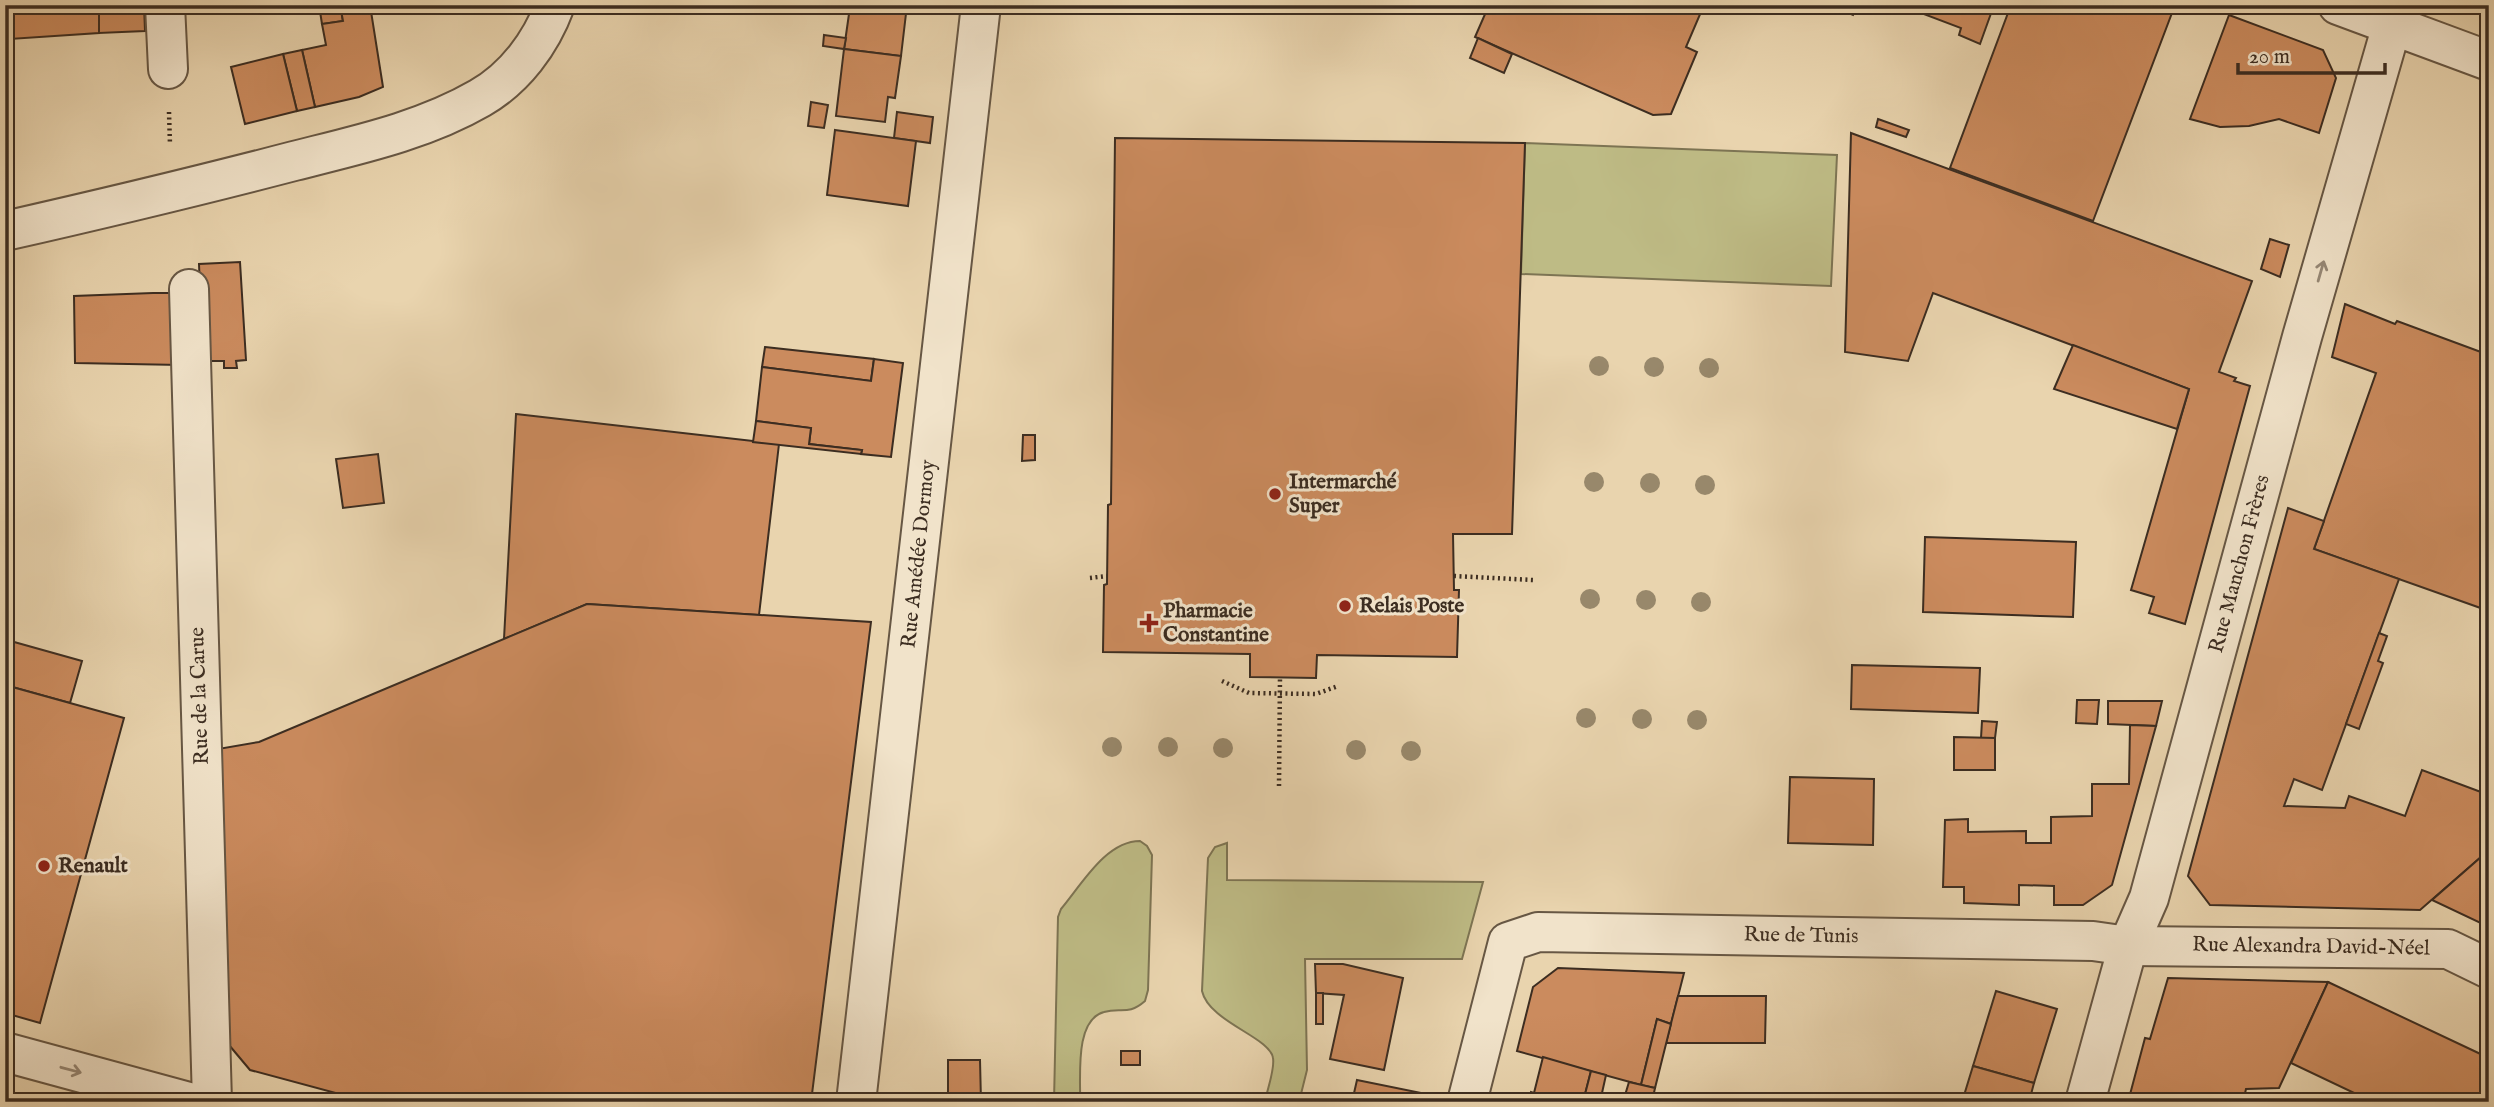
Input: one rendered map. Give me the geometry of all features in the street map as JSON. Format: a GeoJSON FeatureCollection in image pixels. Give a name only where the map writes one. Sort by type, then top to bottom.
{"type":"FeatureCollection","features":[{"type":"Feature","properties":{"kind":"street"},"geometry":{"type":"LineString","coordinates":[[165,5],[168,69]]}},
{"type":"Feature","properties":{"kind":"street"},"geometry":{"type":"LineString","coordinates":[[5,231],[175,192],[426,124],[480,98],[505,80],[524,61],[541,35],[555,5]]}},
{"type":"Feature","properties":{"kind":"street","name":"Rue Amédée Dormoy"},"geometry":{"type":"LineString","coordinates":[[856,1102],[981,5]]}},
{"type":"Feature","properties":{"kind":"street"},"geometry":{"type":"LineString","coordinates":[[2338,5],[2489,61]]}},
{"type":"Feature","properties":{"kind":"street","name":"Rue Manchon Frères"},"geometry":{"type":"LineString","coordinates":[[2085,1102],[2128,946],[2149,898],[2302,337],[2392,25]]}},
{"type":"Feature","properties":{"kind":"street","name":"Rue de la Carue"},"geometry":{"type":"LineString","coordinates":[[189,289],[212,1102]]}},
{"type":"Feature","properties":{"kind":"street","name":"Rue de Tunis"},"geometry":{"type":"LineString","coordinates":[[1466,1102],[1508,942],[1538,932],[2079,940],[2128,946]]}},
{"type":"Feature","properties":{"kind":"street","name":"Rue Alexandra David-Néel"},"geometry":{"type":"LineString","coordinates":[[2128,946],[2448,949],[2489,969]]}},
{"type":"Feature","properties":{"kind":"street"},"geometry":{"type":"LineString","coordinates":[[5,1052],[189,1102]]}},
{"type":"Feature","properties":{"kind":"path"},"geometry":{"type":"LineString","coordinates":[[169,112],[170,152]]}},
{"type":"Feature","properties":{"kind":"path"},"geometry":{"type":"LineString","coordinates":[[1090,578],[1107,576]]}},
{"type":"Feature","properties":{"kind":"path"},"geometry":{"type":"LineString","coordinates":[[1454,576],[1533,580]]}},
{"type":"Feature","properties":{"kind":"path"},"geometry":{"type":"LineString","coordinates":[[1279,786],[1280,677]]}},
{"type":"Feature","properties":{"kind":"path"},"geometry":{"type":"LineString","coordinates":[[1222,681],[1249,693],[1316,694],[1338,685]]}},
{"type":"Feature","properties":{"kind":"shaded area"},"geometry":{"type":"Polygon","coordinates":[[[1525,143],[1837,155],[1831,286],[1521,274],[1525,143]]]}},
{"type":"Feature","properties":{"kind":"shaded area"},"geometry":{"type":"Polygon","coordinates":[[[1140,841],[1152,855],[1148,990],[1145,1001],[1129,1010],[1104,1012],[1094,1017],[1083,1038],[1080,1102],[1054,1102],[1058,917],[1077,888],[1106,856],[1116,848],[1140,841]]]}},
{"type":"Feature","properties":{"kind":"shaded area"},"geometry":{"type":"Polygon","coordinates":[[[1227,843],[1227,880],[1483,882],[1462,959],[1305,959],[1307,1070],[1299,1102],[1265,1102],[1273,1068],[1273,1058],[1269,1050],[1216,1012],[1202,991],[1208,858],[1215,847],[1227,843]]]}},
{"type":"Feature","properties":{"kind":"building"},"geometry":{"type":"Polygon","coordinates":[[[5,5],[11,5],[10,39],[7,40],[6,53],[5,5]]]}},
{"type":"Feature","properties":{"kind":"building"},"geometry":{"type":"Polygon","coordinates":[[[11,5],[99,5],[99,33],[10,39],[11,5]]]}},
{"type":"Feature","properties":{"kind":"building"},"geometry":{"type":"Polygon","coordinates":[[[99,5],[144,5],[145,31],[99,33],[99,5]]]}},
{"type":"Feature","properties":{"kind":"building"},"geometry":{"type":"Polygon","coordinates":[[[319,5],[340,5],[343,21],[322,24],[319,5]]]}},
{"type":"Feature","properties":{"kind":"building"},"geometry":{"type":"Polygon","coordinates":[[[340,5],[370,5],[383,87],[359,97],[315,107],[302,50],[326,45],[322,24],[343,21],[340,5]]]}},
{"type":"Feature","properties":{"kind":"building"},"geometry":{"type":"Polygon","coordinates":[[[842,5],[907,5],[901,56],[844,49],[850,7],[842,5]]]}},
{"type":"Feature","properties":{"kind":"building"},"geometry":{"type":"Polygon","coordinates":[[[1489,5],[1704,5],[1686,47],[1697,52],[1671,114],[1653,115],[1475,37],[1489,5]]]}},
{"type":"Feature","properties":{"kind":"building"},"geometry":{"type":"Polygon","coordinates":[[[1830,5],[1857,5],[1853,15],[1830,5]]]}},
{"type":"Feature","properties":{"kind":"building"},"geometry":{"type":"Polygon","coordinates":[[[1915,5],[1994,5],[1980,44],[1959,35],[1961,28],[1913,10],[1915,5]]]}},
{"type":"Feature","properties":{"kind":"building"},"geometry":{"type":"Polygon","coordinates":[[[2011,5],[2175,5],[2093,221],[1950,168],[2011,5]]]}},
{"type":"Feature","properties":{"kind":"building"},"geometry":{"type":"Polygon","coordinates":[[[2229,15],[2323,50],[2336,78],[2319,133],[2279,119],[2249,126],[2220,127],[2190,119],[2229,15]]]}},
{"type":"Feature","properties":{"kind":"building"},"geometry":{"type":"Polygon","coordinates":[[[824,35],[846,38],[844,49],[823,46],[824,35]]]}},
{"type":"Feature","properties":{"kind":"building"},"geometry":{"type":"Polygon","coordinates":[[[1478,38],[1512,54],[1504,73],[1470,58],[1478,38]]]}},
{"type":"Feature","properties":{"kind":"building"},"geometry":{"type":"Polygon","coordinates":[[[844,49],[901,56],[895,98],[888,97],[885,122],[836,116],[844,49]]]}},
{"type":"Feature","properties":{"kind":"building"},"geometry":{"type":"Polygon","coordinates":[[[302,50],[315,107],[297,111],[283,54],[302,50]]]}},
{"type":"Feature","properties":{"kind":"building"},"geometry":{"type":"Polygon","coordinates":[[[283,54],[297,111],[245,124],[231,67],[283,54]]]}},
{"type":"Feature","properties":{"kind":"building"},"geometry":{"type":"Polygon","coordinates":[[[811,102],[828,105],[824,128],[808,126],[811,102]]]}},
{"type":"Feature","properties":{"kind":"building"},"geometry":{"type":"Polygon","coordinates":[[[897,112],[933,117],[930,143],[894,138],[897,112]]]}},
{"type":"Feature","properties":{"kind":"building"},"geometry":{"type":"Polygon","coordinates":[[[1878,119],[1909,130],[1906,137],[1876,127],[1878,119]]]}},
{"type":"Feature","properties":{"kind":"building"},"geometry":{"type":"Polygon","coordinates":[[[835,130],[916,141],[908,206],[827,195],[835,130]]]}},
{"type":"Feature","properties":{"kind":"building"},"geometry":{"type":"Polygon","coordinates":[[[1851,133],[2252,281],[2219,372],[2250,386],[2185,624],[2149,613],[2154,597],[2131,590],[2189,389],[1933,293],[1908,361],[1845,352],[1851,133]]]}},
{"type":"Feature","properties":{"kind":"building"},"geometry":{"type":"Polygon","coordinates":[[[1115,138],[1525,143],[1512,534],[1453,534],[1454,590],[1459,590],[1457,657],[1317,655],[1316,678],[1250,677],[1250,654],[1103,652],[1108,505],[1111,504],[1115,138]]]}},
{"type":"Feature","properties":{"kind":"building"},"geometry":{"type":"Polygon","coordinates":[[[2270,239],[2289,245],[2280,277],[2261,269],[2270,239]]]}},
{"type":"Feature","properties":{"kind":"building"},"geometry":{"type":"Polygon","coordinates":[[[240,262],[246,360],[236,361],[237,368],[224,368],[224,361],[203,361],[199,264],[240,262]]]}},
{"type":"Feature","properties":{"kind":"building"},"geometry":{"type":"Polygon","coordinates":[[[178,293],[181,365],[75,363],[74,296],[178,293]]]}},
{"type":"Feature","properties":{"kind":"building"},"geometry":{"type":"Polygon","coordinates":[[[2345,304],[2395,324],[2397,321],[2489,355],[2489,611],[2314,549],[2376,373],[2332,357],[2345,304]]]}},
{"type":"Feature","properties":{"kind":"building"},"geometry":{"type":"Polygon","coordinates":[[[2073,345],[2189,389],[2177,429],[2054,389],[2073,345]]]}},
{"type":"Feature","properties":{"kind":"building"},"geometry":{"type":"Polygon","coordinates":[[[765,347],[874,359],[871,381],[762,367],[765,347]]]}},
{"type":"Feature","properties":{"kind":"building"},"geometry":{"type":"Polygon","coordinates":[[[874,359],[903,363],[891,457],[861,454],[862,450],[809,444],[811,428],[756,421],[762,367],[871,381],[874,359]]]}},
{"type":"Feature","properties":{"kind":"building"},"geometry":{"type":"Polygon","coordinates":[[[516,414],[779,444],[759,615],[587,604],[504,639],[516,414]]]}},
{"type":"Feature","properties":{"kind":"building"},"geometry":{"type":"Polygon","coordinates":[[[756,421],[811,428],[809,444],[862,450],[861,454],[753,442],[756,421]]]}},
{"type":"Feature","properties":{"kind":"building"},"geometry":{"type":"Polygon","coordinates":[[[1023,435],[1035,435],[1035,460],[1022,461],[1023,435]]]}},
{"type":"Feature","properties":{"kind":"building"},"geometry":{"type":"Polygon","coordinates":[[[378,454],[384,503],[343,508],[336,459],[378,454]]]}},
{"type":"Feature","properties":{"kind":"building"},"geometry":{"type":"Polygon","coordinates":[[[2288,508],[2324,521],[2314,549],[2399,579],[2322,790],[2294,779],[2284,806],[2345,808],[2349,796],[2405,816],[2422,770],[2489,795],[2489,850],[2420,910],[2210,905],[2188,876],[2288,508]]]}},
{"type":"Feature","properties":{"kind":"building"},"geometry":{"type":"Polygon","coordinates":[[[1925,537],[2076,542],[2073,617],[1923,612],[1925,537]]]}},
{"type":"Feature","properties":{"kind":"building"},"geometry":{"type":"Polygon","coordinates":[[[587,604],[871,622],[811,1102],[369,1102],[250,1070],[229,1045],[218,749],[259,742],[587,604]]]}},
{"type":"Feature","properties":{"kind":"building"},"geometry":{"type":"Polygon","coordinates":[[[2379,633],[2387,636],[2378,661],[2383,663],[2359,729],[2346,724],[2379,633]]]}},
{"type":"Feature","properties":{"kind":"building"},"geometry":{"type":"Polygon","coordinates":[[[7,640],[82,661],[70,703],[5,685],[7,640]]]}},
{"type":"Feature","properties":{"kind":"building"},"geometry":{"type":"Polygon","coordinates":[[[1852,665],[1980,668],[1978,713],[1851,709],[1852,665]]]}},
{"type":"Feature","properties":{"kind":"building","name":"Renault"},"geometry":{"type":"Polygon","coordinates":[[[5,685],[124,718],[40,1023],[5,1013],[5,685]]]}},
{"type":"Feature","properties":{"kind":"building"},"geometry":{"type":"Polygon","coordinates":[[[2077,700],[2099,700],[2097,724],[2076,723],[2077,700]]]}},
{"type":"Feature","properties":{"kind":"building"},"geometry":{"type":"Polygon","coordinates":[[[2108,701],[2162,701],[2156,726],[2108,724],[2108,701]]]}},
{"type":"Feature","properties":{"kind":"building"},"geometry":{"type":"Polygon","coordinates":[[[1982,721],[1997,722],[1995,738],[1981,738],[1982,721]]]}},
{"type":"Feature","properties":{"kind":"building"},"geometry":{"type":"Polygon","coordinates":[[[2130,725],[2156,726],[2112,885],[2083,905],[2054,905],[2054,886],[2019,885],[2019,905],[1964,903],[1964,887],[1943,887],[1945,820],[1968,819],[1968,832],[2026,831],[2026,843],[2051,843],[2051,817],[2092,816],[2092,784],[2129,784],[2130,725]]]}},
{"type":"Feature","properties":{"kind":"building"},"geometry":{"type":"Polygon","coordinates":[[[1954,737],[1995,738],[1995,770],[1954,770],[1954,737]]]}},
{"type":"Feature","properties":{"kind":"building"},"geometry":{"type":"Polygon","coordinates":[[[1790,777],[1874,779],[1873,845],[1788,843],[1790,777]]]}},
{"type":"Feature","properties":{"kind":"building"},"geometry":{"type":"Polygon","coordinates":[[[2489,850],[2489,927],[2432,900],[2489,850]]]}},
{"type":"Feature","properties":{"kind":"building"},"geometry":{"type":"Polygon","coordinates":[[[1315,964],[1343,964],[1403,978],[1384,1070],[1330,1059],[1344,995],[1316,993],[1315,964]]]}},
{"type":"Feature","properties":{"kind":"building"},"geometry":{"type":"Polygon","coordinates":[[[1558,968],[1684,973],[1671,1024],[1657,1019],[1641,1085],[1517,1051],[1533,987],[1558,968]]]}},
{"type":"Feature","properties":{"kind":"building"},"geometry":{"type":"Polygon","coordinates":[[[2168,978],[2328,982],[2279,1088],[2246,1089],[2243,1102],[2128,1102],[2145,1038],[2150,1039],[2168,978]]]}},
{"type":"Feature","properties":{"kind":"building"},"geometry":{"type":"Polygon","coordinates":[[[2328,982],[2489,1058],[2489,1102],[2373,1102],[2291,1063],[2328,982]]]}},
{"type":"Feature","properties":{"kind":"building"},"geometry":{"type":"Polygon","coordinates":[[[1996,991],[2057,1009],[2034,1083],[1973,1066],[1996,991]]]}},
{"type":"Feature","properties":{"kind":"building"},"geometry":{"type":"Polygon","coordinates":[[[1316,993],[1323,993],[1323,1024],[1316,1024],[1316,993]]]}},
{"type":"Feature","properties":{"kind":"building"},"geometry":{"type":"Polygon","coordinates":[[[1678,996],[1766,996],[1765,1043],[1666,1043],[1678,996]]]}},
{"type":"Feature","properties":{"kind":"building"},"geometry":{"type":"Polygon","coordinates":[[[1657,1019],[1671,1024],[1655,1088],[1641,1085],[1657,1019]]]}},
{"type":"Feature","properties":{"kind":"building"},"geometry":{"type":"Polygon","coordinates":[[[1121,1051],[1140,1051],[1140,1065],[1121,1065],[1121,1051]]]}},
{"type":"Feature","properties":{"kind":"building"},"geometry":{"type":"Polygon","coordinates":[[[1543,1057],[1591,1071],[1583,1102],[1529,1102],[1531,1092],[1534,1093],[1543,1057]]]}},
{"type":"Feature","properties":{"kind":"building"},"geometry":{"type":"Polygon","coordinates":[[[948,1060],[980,1060],[981,1102],[948,1102],[948,1060]]]}},
{"type":"Feature","properties":{"kind":"building"},"geometry":{"type":"Polygon","coordinates":[[[1973,1066],[2034,1083],[2029,1102],[1962,1102],[1973,1066]]]}},
{"type":"Feature","properties":{"kind":"building"},"geometry":{"type":"Polygon","coordinates":[[[1591,1071],[1606,1075],[1600,1102],[1583,1102],[1591,1071]]]}},
{"type":"Feature","properties":{"kind":"building"},"geometry":{"type":"Polygon","coordinates":[[[1357,1080],[1431,1095],[1430,1102],[1352,1102],[1357,1080]]]}},
{"type":"Feature","properties":{"kind":"building"},"geometry":{"type":"Polygon","coordinates":[[[1629,1082],[1655,1088],[1652,1102],[1623,1102],[1629,1082]]]}},
{"type":"Feature","properties":{"kind":"building"},"geometry":{"type":"Polygon","coordinates":[[[5,1093],[36,1102],[5,1102],[5,1093]]]}},
{"type":"Feature","properties":{"kind":"place","name":"Intermarché Super"},"geometry":{"type":"Point","coordinates":[1275,494]}},
{"type":"Feature","properties":{"kind":"place","name":"Relais Poste"},"geometry":{"type":"Point","coordinates":[1345,606]}},
{"type":"Feature","properties":{"kind":"place","name":"Pharmacie Constantine"},"geometry":{"type":"Point","coordinates":[1149,623]}},
{"type":"Feature","properties":{"kind":"place","name":"Renault"},"geometry":{"type":"Point","coordinates":[44,866]}}]}
